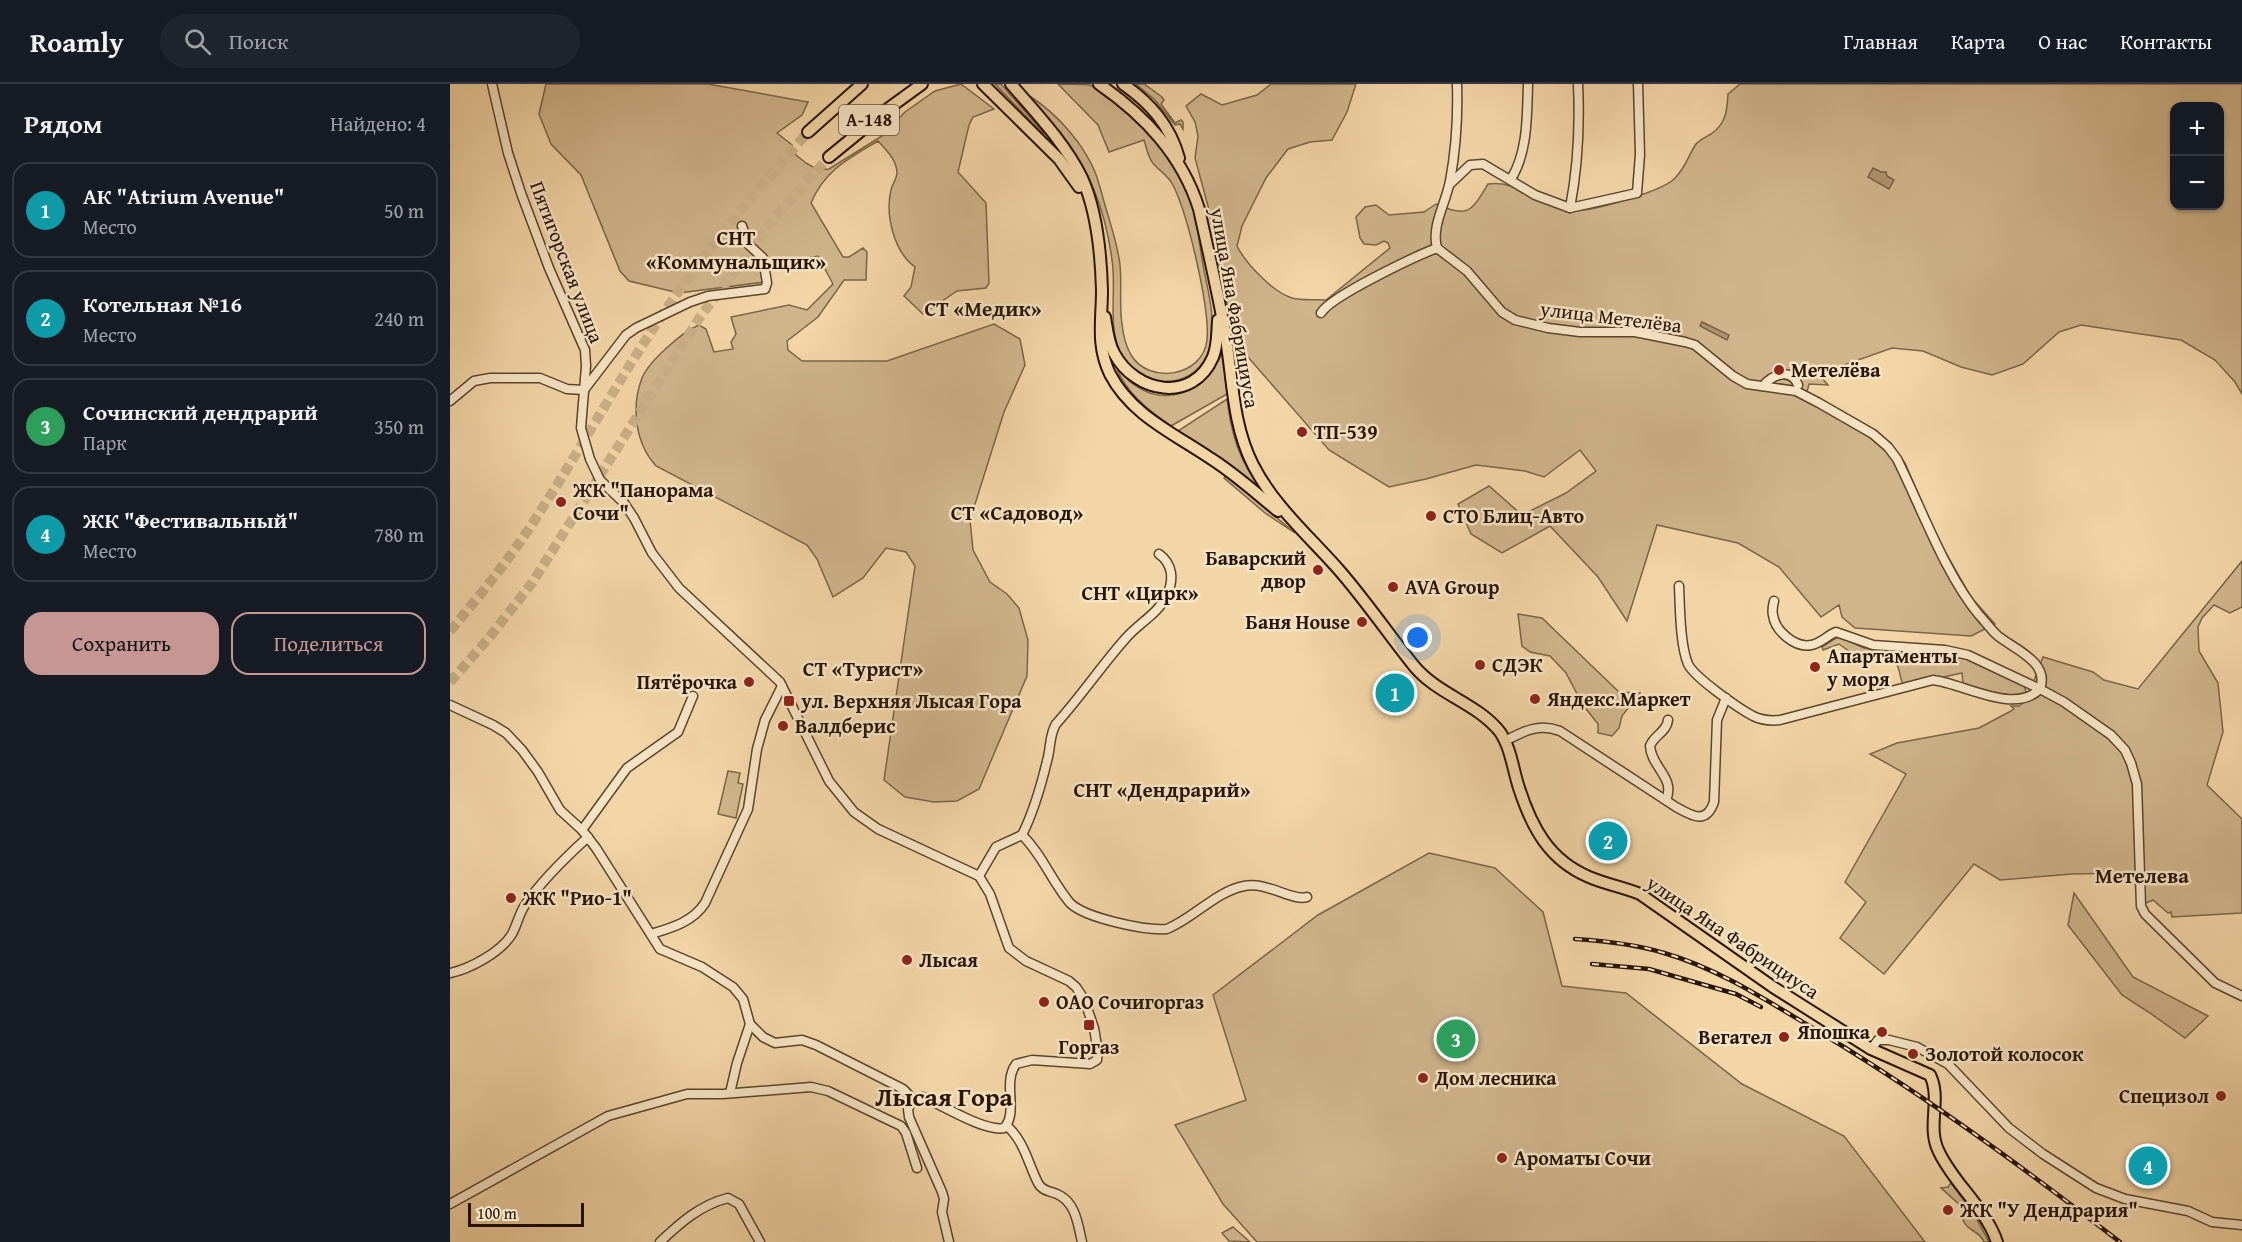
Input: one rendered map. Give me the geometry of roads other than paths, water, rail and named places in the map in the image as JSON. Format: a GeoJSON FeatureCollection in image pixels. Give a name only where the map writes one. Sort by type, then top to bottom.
{"type":"FeatureCollection","features":[{"type":"Feature","properties":{"kind":"main road","name":"А-148"},"geometry":{"type":"LineString","coordinates":[[853,84],[808,132],[862,84]]}},
{"type":"Feature","properties":{"kind":"main road","name":"А-148"},"geometry":{"type":"LineString","coordinates":[[911,84],[828,157],[922,84]]}},
{"type":"Feature","properties":{"kind":"main road"},"geometry":{"type":"LineString","coordinates":[[983,84],[1059,159],[1077,184],[1094,221]]}},
{"type":"Feature","properties":{"kind":"main road","name":"улица Яна Фабрициуса"},"geometry":{"type":"LineString","coordinates":[[1011,84],[1046,125],[1082,179],[1098,242],[1102,290],[1099,333],[1107,365],[1120,390],[1150,419],[1225,468],[1295,524]]}},
{"type":"Feature","properties":{"kind":"main road","name":"улица Яна Фабрициуса"},"geometry":{"type":"LineString","coordinates":[[1099,84],[1150,126],[1165,142],[1183,169],[1200,209],[1219,299],[1236,417],[1253,465],[1270,494],[1357,592],[1422,674],[1442,690],[1479,712],[1495,728],[1505,741],[1519,789],[1535,828],[1556,858],[1589,877],[1640,894],[1773,987],[1871,1049],[1930,1075],[1936,1093],[1934,1136],[1939,1153],[1981,1211],[1996,1242]]}},
{"type":"Feature","properties":{"kind":"main road"},"geometry":{"type":"LineString","coordinates":[[1123,84],[1152,107],[1162,120],[1172,135],[1183,169]]}},
{"type":"Feature","properties":{"kind":"main road"},"geometry":{"type":"LineString","coordinates":[[1102,290],[1107,331],[1120,363],[1144,384],[1161,388],[1189,383],[1206,368],[1216,346],[1219,299]]}},
{"type":"Feature","properties":{"kind":"street","name":"Пятигорская улица"},"geometry":{"type":"LineString","coordinates":[[492,84],[508,153],[521,193],[549,268],[585,350],[586,366],[581,428],[590,459],[600,480],[624,503],[652,553],[679,588],[770,672],[782,686],[829,781],[854,812],[878,829],[979,876]]}},
{"type":"Feature","properties":{"kind":"street"},"geometry":{"type":"LineString","coordinates":[[1321,313],[1326,307],[1350,292],[1437,248],[1436,230],[1450,184],[1455,148],[1457,84]]}},
{"type":"Feature","properties":{"kind":"street"},"geometry":{"type":"LineString","coordinates":[[1511,179],[1517,170],[1525,141],[1528,84]]}},
{"type":"Feature","properties":{"kind":"street"},"geometry":{"type":"LineString","coordinates":[[1570,208],[1576,181],[1580,128],[1578,84]]}},
{"type":"Feature","properties":{"kind":"street"},"geometry":{"type":"LineString","coordinates":[[1450,184],[1466,168],[1475,164],[1483,164],[1535,195],[1570,208],[1637,193],[1640,154],[1638,84]]}},
{"type":"Feature","properties":{"kind":"street"},"geometry":{"type":"LineString","coordinates":[[450,401],[474,381],[490,378],[540,378],[567,389],[584,390],[626,335],[636,328],[690,302],[708,296],[765,289],[767,283],[763,258],[748,244],[742,226]]}},
{"type":"Feature","properties":{"kind":"street","name":"улица Метелёва"},"geometry":{"type":"LineString","coordinates":[[1437,248],[1467,271],[1502,312],[1515,320],[1548,328],[1580,332],[1635,332],[1672,338],[1695,345],[1733,376],[1747,384],[1797,388]]}},
{"type":"Feature","properties":{"kind":"street"},"geometry":{"type":"LineString","coordinates":[[1679,586],[1687,662],[1694,673],[1754,716],[1771,721],[1934,680],[2012,700],[2032,696],[2040,689],[2042,682],[2038,667],[2025,654],[1996,635],[1974,608],[1946,561],[1897,459],[1888,447],[1873,434],[1797,388],[1796,378],[1789,374],[1773,376],[1763,386]]}},
{"type":"Feature","properties":{"kind":"street"},"geometry":{"type":"LineString","coordinates":[[1007,1126],[1010,1080],[1016,1064],[1032,1060],[1094,1063],[1098,1056],[1094,1028],[1084,999],[1069,981],[1026,961],[1009,948],[990,894],[979,876],[996,847],[1022,834],[1039,790],[1054,728],[1128,636],[1162,604],[1172,582],[1167,561],[1159,554]]}},
{"type":"Feature","properties":{"kind":"street"},"geometry":{"type":"LineString","coordinates":[[1774,601],[1773,615],[1776,625],[1781,633],[1797,643],[1815,644],[1836,632],[1873,645],[1946,650],[1968,655],[2040,689],[2111,735],[2125,750],[2135,773],[2141,906],[2145,914],[2215,982],[2242,996]]}},
{"type":"Feature","properties":{"kind":"street"},"geometry":{"type":"LineString","coordinates":[[651,934],[687,921],[705,903],[748,809],[757,749],[765,720],[782,686]]}},
{"type":"Feature","properties":{"kind":"street"},"geometry":{"type":"LineString","coordinates":[[450,973],[474,963],[507,941],[525,904],[585,833],[627,768],[678,732],[693,696]]}},
{"type":"Feature","properties":{"kind":"street"},"geometry":{"type":"LineString","coordinates":[[1505,741],[1535,728],[1553,728],[1676,807],[1696,817],[1708,814],[1714,802],[1717,720],[1726,698]]}},
{"type":"Feature","properties":{"kind":"street"},"geometry":{"type":"LineString","coordinates":[[450,705],[506,733],[530,760],[560,810],[585,833],[660,949],[702,967],[733,987],[743,999],[750,1024],[763,1037],[775,1043],[783,1044],[802,1040],[816,1045],[903,1089],[913,1099]]}},
{"type":"Feature","properties":{"kind":"street"},"geometry":{"type":"LineString","coordinates":[[1666,800],[1670,793],[1669,782],[1651,755],[1650,746],[1666,728],[1668,720]]}},
{"type":"Feature","properties":{"kind":"street"},"geometry":{"type":"LineString","coordinates":[[1022,834],[1042,859],[1069,902],[1076,908],[1134,927],[1167,929],[1219,896],[1245,886],[1270,887],[1299,899],[1307,897]]}},
{"type":"Feature","properties":{"kind":"street"},"geometry":{"type":"LineString","coordinates":[[730,1094],[737,1062],[750,1024]]}},
{"type":"Feature","properties":{"kind":"street"},"geometry":{"type":"LineString","coordinates":[[1871,1049],[1878,1040],[1889,1040],[1926,1050],[1948,1064],[2009,1128],[2043,1154],[2096,1188],[2125,1199],[2188,1211],[2212,1222],[2242,1225]]}},
{"type":"Feature","properties":{"kind":"street"},"geometry":{"type":"LineString","coordinates":[[450,1204],[608,1116],[687,1094],[730,1094],[811,1088],[828,1092],[901,1126],[906,1133],[917,1168]]}},
{"type":"Feature","properties":{"kind":"street"},"geometry":{"type":"LineString","coordinates":[[913,1099],[923,1097],[997,1129],[1007,1126]]}},
{"type":"Feature","properties":{"kind":"street"},"geometry":{"type":"LineString","coordinates":[[913,1099],[908,1109],[909,1117],[942,1192],[944,1199],[942,1212],[949,1242]]}},
{"type":"Feature","properties":{"kind":"street"},"geometry":{"type":"LineString","coordinates":[[1007,1126],[1018,1138],[1040,1186],[1058,1194],[1071,1205],[1082,1242]]}},
{"type":"Feature","properties":{"kind":"street"},"geometry":{"type":"LineString","coordinates":[[660,1242],[682,1221],[698,1210],[728,1198],[739,1204],[760,1242]]}},
{"type":"Feature","properties":{"kind":"tunnel"},"geometry":{"type":"LineString","coordinates":[[450,631],[499,571],[533,523],[641,347],[691,274],[808,132]]}},
{"type":"Feature","properties":{"kind":"tunnel"},"geometry":{"type":"LineString","coordinates":[[450,682],[488,639],[532,583],[700,317],[776,216],[829,157]]}},
{"type":"Feature","properties":{"kind":"railway"},"geometry":{"type":"LineString","coordinates":[[1575,939],[1620,943],[1664,953],[1720,975],[1755,994],[1847,1049],[1927,1101],[2044,1184],[2120,1242]]}},
{"type":"Feature","properties":{"kind":"railway"},"geometry":{"type":"LineString","coordinates":[[1592,964],[1649,969],[1736,994],[1761,1007]]}},
{"type":"Feature","properties":{"kind":"place","name":"Метелёва"},"geometry":{"type":"Point","coordinates":[1779,370]}},
{"type":"Feature","properties":{"kind":"place","name":"ТП-539"},"geometry":{"type":"Point","coordinates":[1302,432]}},
{"type":"Feature","properties":{"kind":"place","name":"ЖК \"Панорама Сочи\""},"geometry":{"type":"Point","coordinates":[561,502]}},
{"type":"Feature","properties":{"kind":"place","name":"СТО Блиц-Авто"},"geometry":{"type":"Point","coordinates":[1431,516]}},
{"type":"Feature","properties":{"kind":"place","name":"Баварский двор"},"geometry":{"type":"Point","coordinates":[1318,570]}},
{"type":"Feature","properties":{"kind":"place","name":"AVA Group"},"geometry":{"type":"Point","coordinates":[1393,587]}},
{"type":"Feature","properties":{"kind":"place","name":"Баня House"},"geometry":{"type":"Point","coordinates":[1362,622]}},
{"type":"Feature","properties":{"kind":"place","name":"СДЭК"},"geometry":{"type":"Point","coordinates":[1480,665]}},
{"type":"Feature","properties":{"kind":"place","name":"Апартаменты у моря"},"geometry":{"type":"Point","coordinates":[1815,667]}},
{"type":"Feature","properties":{"kind":"place","name":"Пятёрочка"},"geometry":{"type":"Point","coordinates":[749,682]}},
{"type":"Feature","properties":{"kind":"place","name":"АК \"Atrium Avenue\""},"geometry":{"type":"Point","coordinates":[1395,693]}},
{"type":"Feature","properties":{"kind":"place","name":"Яндекс.Маркет"},"geometry":{"type":"Point","coordinates":[1535,699]}},
{"type":"Feature","properties":{"kind":"place","name":"ул. Верхняя Лысая Гора"},"geometry":{"type":"Point","coordinates":[789,701]}},
{"type":"Feature","properties":{"kind":"place","name":"Валдберис"},"geometry":{"type":"Point","coordinates":[783,726]}},
{"type":"Feature","properties":{"kind":"place","name":"Котельная №16"},"geometry":{"type":"Point","coordinates":[1608,841]}},
{"type":"Feature","properties":{"kind":"place","name":"ЖК \"Рио-1\""},"geometry":{"type":"Point","coordinates":[511,898]}},
{"type":"Feature","properties":{"kind":"place","name":"Лысая"},"geometry":{"type":"Point","coordinates":[907,960]}},
{"type":"Feature","properties":{"kind":"place","name":"ОАО Сочигоргаз"},"geometry":{"type":"Point","coordinates":[1044,1002]}},
{"type":"Feature","properties":{"kind":"place","name":"Горгаз"},"geometry":{"type":"Point","coordinates":[1089,1025]}},
{"type":"Feature","properties":{"kind":"place","name":"Япошка"},"geometry":{"type":"Point","coordinates":[1882,1032]}},
{"type":"Feature","properties":{"kind":"place","name":"Вегател"},"geometry":{"type":"Point","coordinates":[1784,1037]}},
{"type":"Feature","properties":{"kind":"place","name":"Сочинский дендрарий"},"geometry":{"type":"Point","coordinates":[1456,1039]}},
{"type":"Feature","properties":{"kind":"place","name":"Золотой колосок"},"geometry":{"type":"Point","coordinates":[1913,1054]}},
{"type":"Feature","properties":{"kind":"place","name":"Дом лесника"},"geometry":{"type":"Point","coordinates":[1423,1078]}},
{"type":"Feature","properties":{"kind":"place","name":"Специзол"},"geometry":{"type":"Point","coordinates":[2221,1096]}},
{"type":"Feature","properties":{"kind":"place","name":"Ароматы Сочи"},"geometry":{"type":"Point","coordinates":[1502,1158]}},
{"type":"Feature","properties":{"kind":"place","name":"ЖК \"Фестивальный\""},"geometry":{"type":"Point","coordinates":[2148,1166]}},
{"type":"Feature","properties":{"kind":"place","name":"ЖК \"У Дендрария\""},"geometry":{"type":"Point","coordinates":[1948,1210]}},
{"type":"Feature","properties":{"kind":"district","name":"СНТ «Коммунальщик»"},"geometry":{"type":"Point","coordinates":[736,250]}},
{"type":"Feature","properties":{"kind":"district","name":"СТ «Медик»"},"geometry":{"type":"Point","coordinates":[983,309]}},
{"type":"Feature","properties":{"kind":"district","name":"СТ «Садовод»"},"geometry":{"type":"Point","coordinates":[1017,513]}},
{"type":"Feature","properties":{"kind":"district","name":"СНТ «Цирк»"},"geometry":{"type":"Point","coordinates":[1140,593]}},
{"type":"Feature","properties":{"kind":"district","name":"СТ «Турист»"},"geometry":{"type":"Point","coordinates":[863,669]}},
{"type":"Feature","properties":{"kind":"district","name":"СНТ «Дендрарий»"},"geometry":{"type":"Point","coordinates":[1162,790]}},
{"type":"Feature","properties":{"kind":"district","name":"Метелева"},"geometry":{"type":"Point","coordinates":[2142,876]}},
{"type":"Feature","properties":{"kind":"district","name":"Лысая Гора"},"geometry":{"type":"Point","coordinates":[944,1097]}}]}
